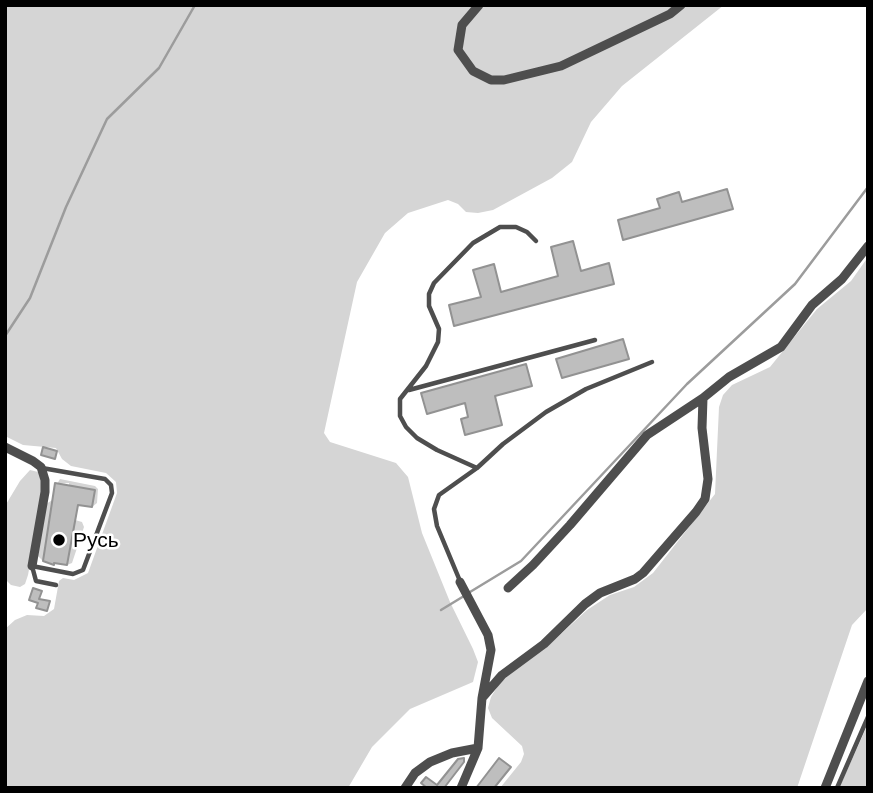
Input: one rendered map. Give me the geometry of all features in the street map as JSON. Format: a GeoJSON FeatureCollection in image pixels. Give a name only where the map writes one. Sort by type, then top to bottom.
{"type":"FeatureCollection","features":[{"type":"Feature","properties":{"kind":"street"},"geometry":{"type":"LineString","coordinates":[[479,5],[462,25],[458,50],[473,71],[491,80],[504,80],[561,66],[670,14],[681,5]]}},
{"type":"Feature","properties":{"kind":"street"},"geometry":{"type":"LineString","coordinates":[[508,588],[534,565],[648,435],[729,377],[781,347],[812,305],[842,279],[868,246]]}},
{"type":"Feature","properties":{"kind":"street"},"geometry":{"type":"LineString","coordinates":[[482,698],[502,675],[544,644],[585,604],[600,593],[643,573],[696,512],[705,499],[708,479],[702,428],[703,398]]}},
{"type":"Feature","properties":{"kind":"street"},"geometry":{"type":"LineString","coordinates":[[7,451],[41,467],[45,480],[32,566]]}},
{"type":"Feature","properties":{"kind":"street"},"geometry":{"type":"LineString","coordinates":[[460,582],[488,635],[491,650],[482,698],[478,748],[461,788]]}},
{"type":"Feature","properties":{"kind":"street"},"geometry":{"type":"LineString","coordinates":[[825,788],[868,681]]}},
{"type":"Feature","properties":{"kind":"street"},"geometry":{"type":"LineString","coordinates":[[405,788],[415,773],[430,762],[452,753],[478,748]]}},
{"type":"Feature","properties":{"kind":"lane"},"geometry":{"type":"LineString","coordinates":[[477,468],[417,438],[400,416],[400,399],[432,357],[438,342],[439,330],[429,306],[429,294],[434,283],[472,243],[500,227],[516,227],[527,232],[536,241]]}},
{"type":"Feature","properties":{"kind":"lane"},"geometry":{"type":"LineString","coordinates":[[408,391],[595,340]]}},
{"type":"Feature","properties":{"kind":"lane"},"geometry":{"type":"LineString","coordinates":[[460,582],[437,526],[434,509],[439,495],[546,412],[586,389],[653,362]]}},
{"type":"Feature","properties":{"kind":"lane"},"geometry":{"type":"LineString","coordinates":[[41,467],[105,479],[111,485],[112,494],[83,570],[73,574],[32,566],[36,581],[57,584]]}},
{"type":"Feature","properties":{"kind":"lane"},"geometry":{"type":"LineString","coordinates":[[837,788],[868,717]]}},
{"type":"Feature","properties":{"kind":"shaded area"},"geometry":{"type":"Polygon","coordinates":[[[5,5],[724,5],[622,86],[591,122],[572,162],[552,178],[493,210],[466,212],[458,204],[448,200],[408,213],[385,233],[357,282],[324,433],[330,442],[396,463],[408,477],[422,533],[478,662],[473,682],[410,709],[372,747],[348,788],[5,788],[5,629],[15,620],[27,615],[44,616],[54,609],[59,581],[63,578],[74,580],[88,573],[117,493],[116,482],[106,473],[71,466],[62,459],[56,448],[23,445],[5,436],[5,5]]]}},
{"type":"Feature","properties":{"kind":"shaded area"},"geometry":{"type":"Polygon","coordinates":[[[868,257],[868,608],[852,625],[797,788],[500,788],[521,762],[524,754],[522,746],[492,718],[488,708],[499,684],[521,664],[549,645],[587,610],[610,595],[634,587],[653,573],[715,494],[719,407],[723,395],[732,385],[770,367],[817,309],[851,281],[868,257]]]}},
{"type":"Feature","properties":{"kind":"shaded area"},"geometry":{"type":"Polygon","coordinates":[[[30,470],[41,475],[43,494],[28,575],[25,584],[20,587],[11,585],[5,579],[5,506],[30,470]]]}},
{"type":"Feature","properties":{"kind":"shaded area"},"geometry":{"type":"Polygon","coordinates":[[[60,479],[95,486],[98,489],[97,503],[92,507],[95,491],[69,486],[69,483],[57,484],[60,479]]]}},
{"type":"Feature","properties":{"kind":"shaded area"},"geometry":{"type":"Polygon","coordinates":[[[54,499],[43,561],[37,555],[46,504],[54,499]]]}},
{"type":"Feature","properties":{"kind":"shaded area"},"geometry":{"type":"Polygon","coordinates":[[[75,520],[82,522],[84,527],[72,563],[67,565],[75,520]]]}},
{"type":"Feature","properties":{"kind":"shaded area"},"geometry":{"type":"Polygon","coordinates":[[[868,724],[868,788],[839,788],[868,724]]]}},
{"type":"Feature","properties":{"kind":"building"},"geometry":{"type":"Polygon","coordinates":[[[727,189],[733,209],[623,240],[618,220],[660,208],[657,199],[679,192],[682,202],[727,189]]]}},
{"type":"Feature","properties":{"kind":"building"},"geometry":{"type":"Polygon","coordinates":[[[573,241],[581,271],[609,263],[614,284],[454,326],[449,305],[481,297],[473,270],[494,264],[501,292],[558,276],[551,247],[573,241]]]}},
{"type":"Feature","properties":{"kind":"building"},"geometry":{"type":"Polygon","coordinates":[[[623,339],[629,359],[562,378],[556,359],[623,339]]]}},
{"type":"Feature","properties":{"kind":"building"},"geometry":{"type":"Polygon","coordinates":[[[526,364],[532,386],[495,396],[502,425],[465,435],[461,419],[468,417],[465,403],[427,414],[421,393],[526,364]]]}},
{"type":"Feature","properties":{"kind":"building"},"geometry":{"type":"Polygon","coordinates":[[[43,447],[57,451],[55,459],[41,455],[43,447]]]}},
{"type":"Feature","properties":{"kind":"building","name":"Русь"},"geometry":{"type":"Polygon","coordinates":[[[55,483],[95,490],[92,507],[78,505],[67,565],[54,565],[43,561],[55,483]]]}},
{"type":"Feature","properties":{"kind":"building"},"geometry":{"type":"Polygon","coordinates":[[[33,588],[42,591],[39,599],[50,601],[47,611],[36,608],[38,603],[29,600],[33,588]]]}},
{"type":"Feature","properties":{"kind":"building"},"geometry":{"type":"Polygon","coordinates":[[[464,758],[464,762],[444,788],[427,788],[421,783],[426,777],[437,785],[458,759],[464,758]]]}},
{"type":"Feature","properties":{"kind":"building"},"geometry":{"type":"Polygon","coordinates":[[[499,758],[511,767],[494,788],[476,788],[499,758]]]}},
{"type":"Feature","properties":{"kind":"waterway"},"geometry":{"type":"LineString","coordinates":[[5,336],[30,298],[66,207],[107,119],[159,68],[195,5]]}},
{"type":"Feature","properties":{"kind":"waterway"},"geometry":{"type":"LineString","coordinates":[[470,592],[521,561],[687,384],[795,284],[868,187]]}},
{"type":"Feature","properties":{"kind":"waterway"},"geometry":{"type":"LineString","coordinates":[[441,610],[464,596]]}},
{"type":"Feature","properties":{"kind":"place","name":"Русь"},"geometry":{"type":"Point","coordinates":[59,540]}}]}
